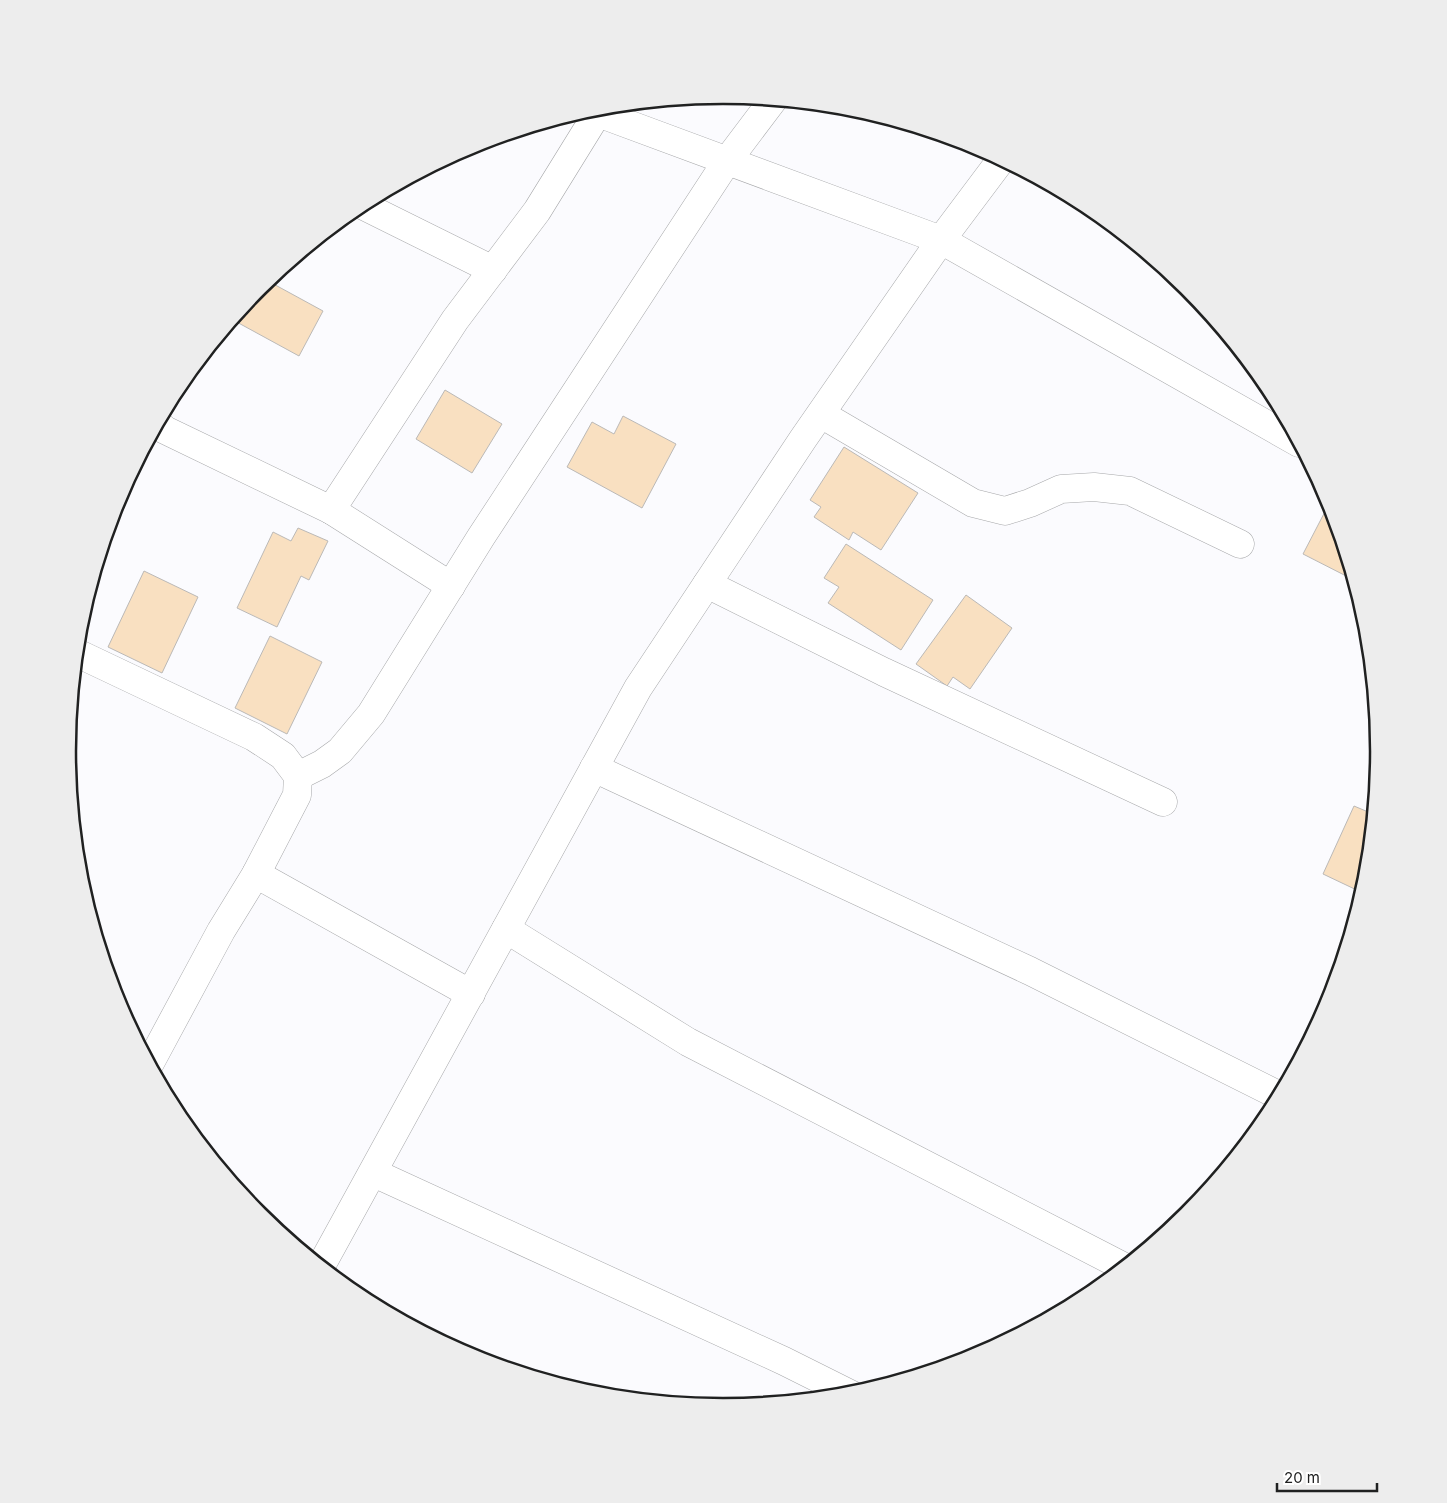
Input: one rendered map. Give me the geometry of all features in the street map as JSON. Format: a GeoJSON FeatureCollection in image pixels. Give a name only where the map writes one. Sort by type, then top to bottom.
{"type":"FeatureCollection","features":[{"type":"Feature","properties":{"kind":"street"},"geometry":{"type":"LineString","coordinates":[[298,776],[322,764],[340,751],[371,714],[451,586],[727,161],[768,106]]}},
{"type":"Feature","properties":{"kind":"street"},"geometry":{"type":"LineString","coordinates":[[604,116],[941,240],[1289,437]]}},
{"type":"Feature","properties":{"kind":"street"},"geometry":{"type":"LineString","coordinates":[[331,510],[455,320],[537,212],[589,119]]}},
{"type":"Feature","properties":{"kind":"street"},"geometry":{"type":"LineString","coordinates":[[324,1261],[374,1173],[638,688],[821,414],[941,240],[997,165]]}},
{"type":"Feature","properties":{"kind":"street"},"geometry":{"type":"LineString","coordinates":[[370,209],[493,270]]}},
{"type":"Feature","properties":{"kind":"street"},"geometry":{"type":"LineString","coordinates":[[821,414],[973,503],[1006,511],[1030,504],[1060,489],[1094,487],[1130,492],[1240,544]]}},
{"type":"Feature","properties":{"kind":"street"},"geometry":{"type":"LineString","coordinates":[[163,428],[331,510],[451,586]]}},
{"type":"Feature","properties":{"kind":"street"},"geometry":{"type":"LineString","coordinates":[[707,584],[884,672],[1163,802]]}},
{"type":"Feature","properties":{"kind":"street"},"geometry":{"type":"LineString","coordinates":[[84,656],[254,737],[283,756],[298,776],[297,795],[256,874],[221,931],[153,1057]]}},
{"type":"Feature","properties":{"kind":"street"},"geometry":{"type":"LineString","coordinates":[[594,768],[1030,971],[1273,1093]]}},
{"type":"Feature","properties":{"kind":"street"},"geometry":{"type":"LineString","coordinates":[[256,874],[471,994]]}},
{"type":"Feature","properties":{"kind":"street"},"geometry":{"type":"LineString","coordinates":[[506,929],[688,1042],[1119,1264]]}},
{"type":"Feature","properties":{"kind":"street"},"geometry":{"type":"LineString","coordinates":[[374,1173],[757,1349],[836,1388]]}},
{"type":"Feature","properties":{"kind":"building"},"geometry":{"type":"Polygon","coordinates":[[[276,285],[323,311],[299,356],[239,323],[276,285]]]}},
{"type":"Feature","properties":{"kind":"building"},"geometry":{"type":"Polygon","coordinates":[[[445,390],[502,424],[472,473],[416,439],[445,390]]]}},
{"type":"Feature","properties":{"kind":"building"},"geometry":{"type":"Polygon","coordinates":[[[623,416],[676,444],[642,508],[567,467],[592,422],[614,434],[623,416]]]}},
{"type":"Feature","properties":{"kind":"building"},"geometry":{"type":"Polygon","coordinates":[[[844,447],[918,493],[881,550],[853,532],[849,540],[814,517],[821,507],[810,500],[844,447]]]}},
{"type":"Feature","properties":{"kind":"building"},"geometry":{"type":"Polygon","coordinates":[[[1324,513],[1347,576],[1303,554],[1324,513]]]}},
{"type":"Feature","properties":{"kind":"building"},"geometry":{"type":"Polygon","coordinates":[[[298,528],[328,541],[309,580],[301,576],[277,627],[237,608],[273,532],[291,541],[298,528]]]}},
{"type":"Feature","properties":{"kind":"building"},"geometry":{"type":"Polygon","coordinates":[[[846,544],[933,600],[901,650],[828,603],[839,587],[824,578],[846,544]]]}},
{"type":"Feature","properties":{"kind":"building"},"geometry":{"type":"Polygon","coordinates":[[[144,571],[198,597],[162,673],[108,647],[144,571]]]}},
{"type":"Feature","properties":{"kind":"building"},"geometry":{"type":"Polygon","coordinates":[[[966,595],[1012,628],[970,689],[953,677],[947,686],[916,664],[966,595]]]}},
{"type":"Feature","properties":{"kind":"building"},"geometry":{"type":"Polygon","coordinates":[[[270,636],[322,662],[287,734],[235,708],[270,636]]]}},
{"type":"Feature","properties":{"kind":"building"},"geometry":{"type":"Polygon","coordinates":[[[1354,806],[1367,812],[1355,889],[1323,874],[1354,806]]]}}]}
